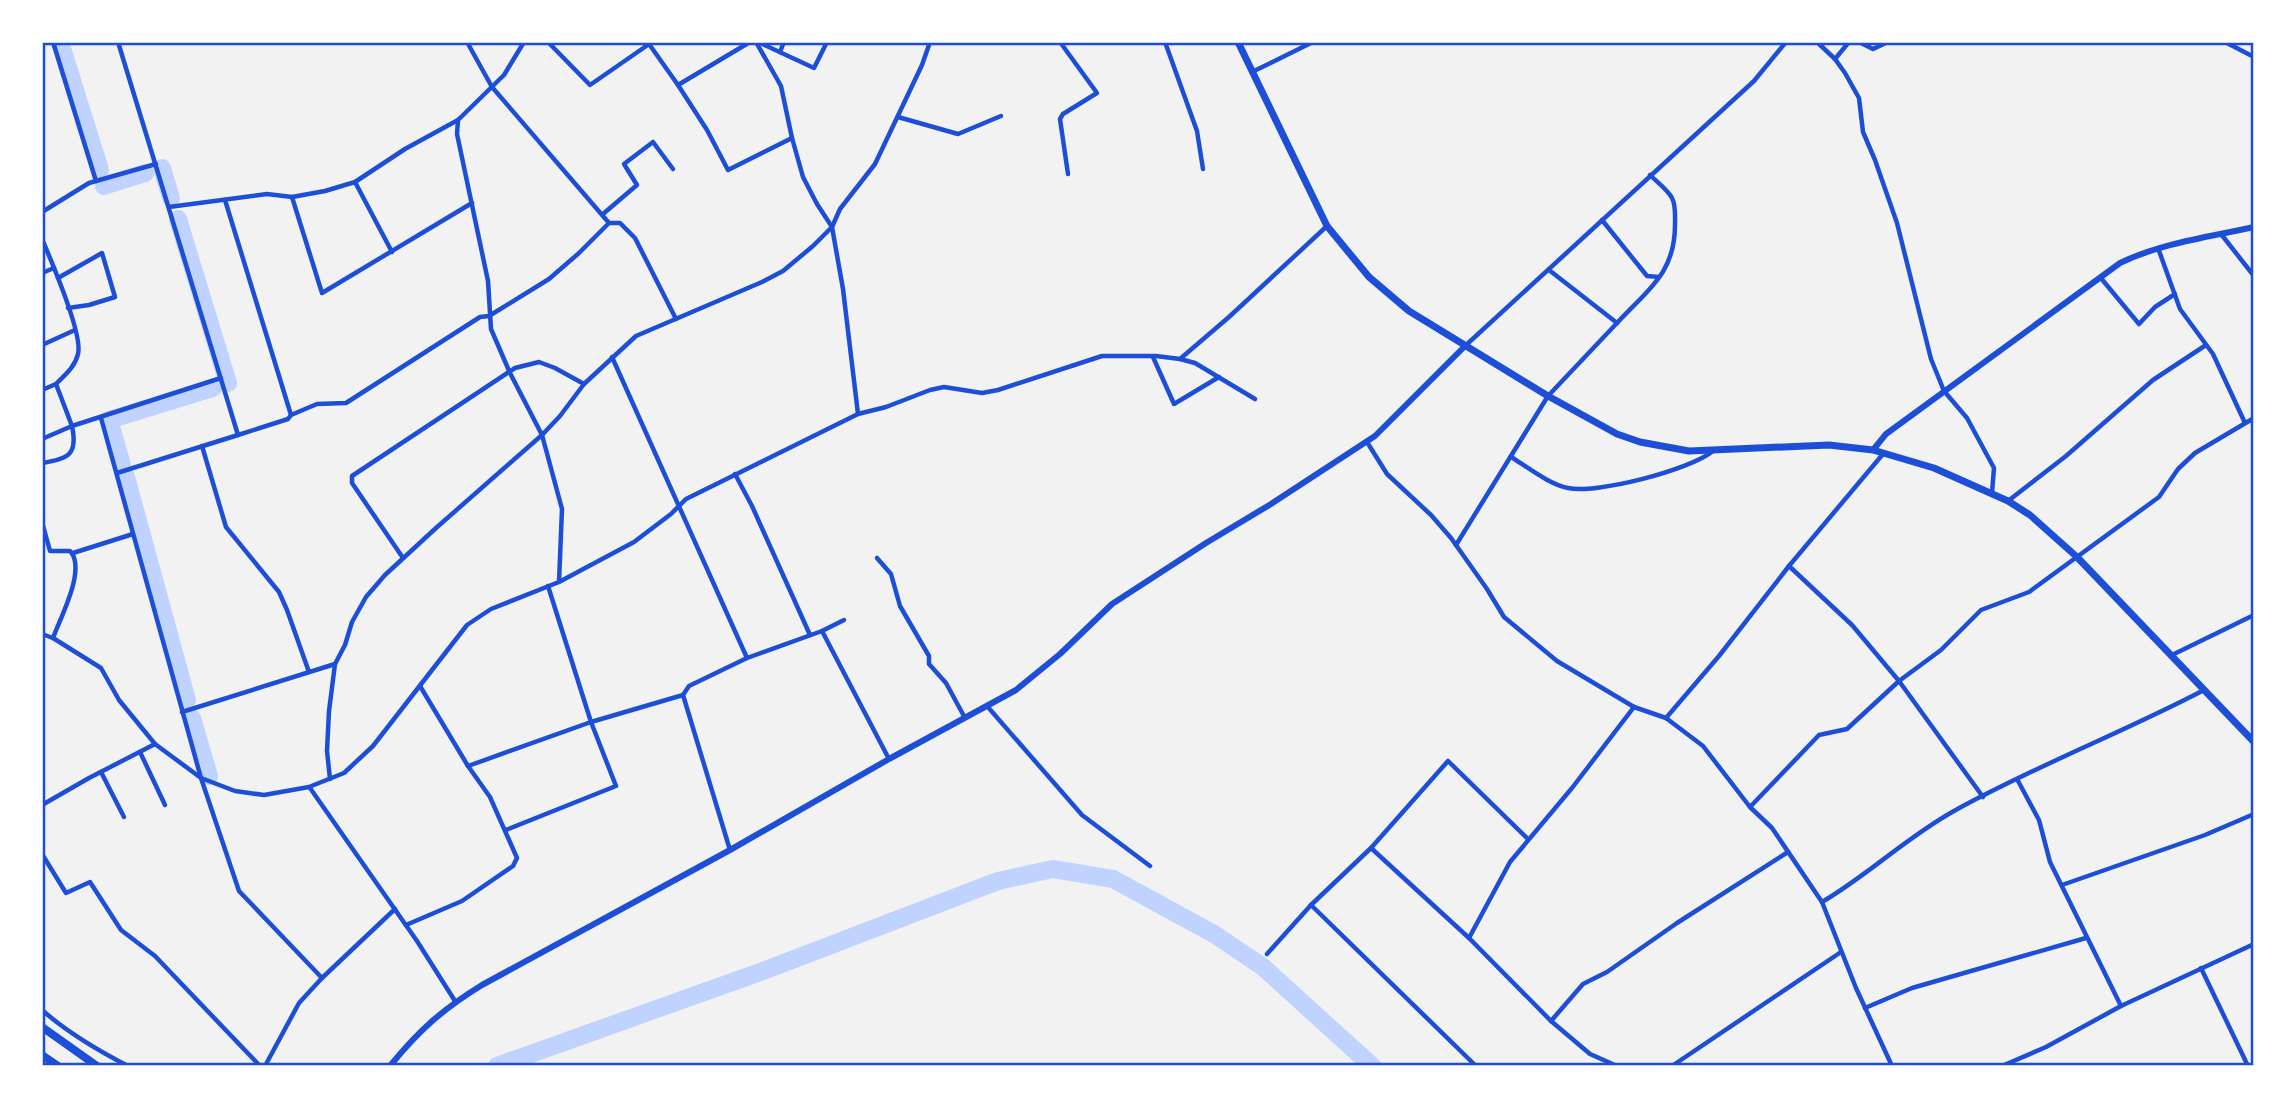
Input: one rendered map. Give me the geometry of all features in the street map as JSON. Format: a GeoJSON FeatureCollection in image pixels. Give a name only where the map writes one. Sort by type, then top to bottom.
{"type":"FeatureCollection","features":[{"type":"Feature","properties":{"kind":"highway"},"geometry":{"type":"LineString","coordinates":[[42,1027],[97,1066]]}},
{"type":"Feature","properties":{"kind":"highway"},"geometry":{"type":"LineString","coordinates":[[42,1055],[58,1066]]}},
{"type":"Feature","properties":{"kind":"main road"},"geometry":{"type":"LineString","coordinates":[[1238,42],[1327,226],[1354,260],[1385,292],[1409,311],[1548,396],[1617,433],[1640,442],[1665,449],[1713,452],[1829,446],[1873,450],[1934,468],[2008,501],[2030,514],[2077,557],[2254,742]]}},
{"type":"Feature","properties":{"kind":"street"},"geometry":{"type":"LineString","coordinates":[[53,42],[96,181]]}},
{"type":"Feature","properties":{"kind":"street"},"geometry":{"type":"LineString","coordinates":[[118,42],[238,435]]}},
{"type":"Feature","properties":{"kind":"street"},"geometry":{"type":"LineString","coordinates":[[467,42],[492,87],[609,223]]}},
{"type":"Feature","properties":{"kind":"street"},"geometry":{"type":"LineString","coordinates":[[169,207],[267,194],[292,197],[355,182],[405,149],[458,120],[504,75],[524,42]]}},
{"type":"Feature","properties":{"kind":"street"},"geometry":{"type":"LineString","coordinates":[[548,42],[590,85],[651,43],[708,130],[728,170],[792,138]]}},
{"type":"Feature","properties":{"kind":"street"},"geometry":{"type":"LineString","coordinates":[[678,85],[750,42]]}},
{"type":"Feature","properties":{"kind":"street"},"geometry":{"type":"LineString","coordinates":[[757,42],[814,68],[827,42]]}},
{"type":"Feature","properties":{"kind":"street"},"geometry":{"type":"LineString","coordinates":[[757,42],[781,86],[803,177],[832,227],[843,289],[858,414]]}},
{"type":"Feature","properties":{"kind":"street"},"geometry":{"type":"LineString","coordinates":[[780,52],[784,42]]}},
{"type":"Feature","properties":{"kind":"street"},"geometry":{"type":"LineString","coordinates":[[330,779],[327,751],[335,664],[345,645],[352,622],[366,597],[403,558],[542,435],[584,384],[636,335],[783,271],[832,227],[840,209],[875,164],[930,42]]}},
{"type":"Feature","properties":{"kind":"street"},"geometry":{"type":"LineString","coordinates":[[1060,42],[1097,93],[1063,114],[1060,119],[1068,174]]}},
{"type":"Feature","properties":{"kind":"street"},"geometry":{"type":"LineString","coordinates":[[1165,42],[1197,131],[1203,169]]}},
{"type":"Feature","properties":{"kind":"street"},"geometry":{"type":"LineString","coordinates":[[1252,72],[1313,42]]}},
{"type":"Feature","properties":{"kind":"street"},"geometry":{"type":"LineString","coordinates":[[390,1066],[415,1035],[455,1001],[987,706],[1035,676],[1112,604],[1367,442],[1465,346],[1754,81],[1786,42]]}},
{"type":"Feature","properties":{"kind":"street"},"geometry":{"type":"LineString","coordinates":[[1817,42],[1835,59],[1859,98],[1863,132],[1897,223],[1931,359],[1944,391],[1967,418],[1994,468],[1992,493]]}},
{"type":"Feature","properties":{"kind":"street"},"geometry":{"type":"LineString","coordinates":[[1835,59],[1849,42]]}},
{"type":"Feature","properties":{"kind":"street"},"geometry":{"type":"LineString","coordinates":[[1859,42],[1873,49],[1888,42]]}},
{"type":"Feature","properties":{"kind":"street"},"geometry":{"type":"LineString","coordinates":[[2225,42],[2254,57]]}},
{"type":"Feature","properties":{"kind":"street"},"geometry":{"type":"LineString","coordinates":[[898,117],[958,134],[1001,116]]}},
{"type":"Feature","properties":{"kind":"street"},"geometry":{"type":"LineString","coordinates":[[458,120],[457,134],[488,281],[491,329],[542,435],[562,509],[559,582]]}},
{"type":"Feature","properties":{"kind":"street"},"geometry":{"type":"LineString","coordinates":[[603,214],[637,185],[624,164],[653,142],[673,169]]}},
{"type":"Feature","properties":{"kind":"street"},"geometry":{"type":"LineString","coordinates":[[42,212],[89,183],[156,164]]}},
{"type":"Feature","properties":{"kind":"street"},"geometry":{"type":"LineString","coordinates":[[1456,545],[1548,396],[1660,277],[1671,260],[1675,244],[1672,198],[1650,175]]}},
{"type":"Feature","properties":{"kind":"street"},"geometry":{"type":"LineString","coordinates":[[355,182],[392,251]]}},
{"type":"Feature","properties":{"kind":"street"},"geometry":{"type":"LineString","coordinates":[[292,197],[322,293],[472,203]]}},
{"type":"Feature","properties":{"kind":"street"},"geometry":{"type":"LineString","coordinates":[[225,200],[291,415]]}},
{"type":"Feature","properties":{"kind":"street"},"geometry":{"type":"LineString","coordinates":[[1602,220],[1647,276],[1660,277]]}},
{"type":"Feature","properties":{"kind":"street"},"geometry":{"type":"LineString","coordinates":[[117,473],[288,419],[291,415],[317,404],[346,403],[480,317],[489,316],[550,279],[609,223],[620,223],[635,238],[676,319]]}},
{"type":"Feature","properties":{"kind":"street"},"geometry":{"type":"LineString","coordinates":[[1180,359],[1327,226]]}},
{"type":"Feature","properties":{"kind":"street"},"geometry":{"type":"LineString","coordinates":[[1873,450],[1885,434],[2099,276],[2138,254],[2254,227]]}},
{"type":"Feature","properties":{"kind":"street"},"geometry":{"type":"LineString","coordinates":[[2221,234],[2254,276]]}},
{"type":"Feature","properties":{"kind":"street"},"geometry":{"type":"LineString","coordinates":[[42,239],[58,278],[79,345],[71,370],[56,384],[42,390]]}},
{"type":"Feature","properties":{"kind":"street"},"geometry":{"type":"LineString","coordinates":[[2158,248],[2180,309],[2213,354],[2245,423]]}},
{"type":"Feature","properties":{"kind":"street"},"geometry":{"type":"LineString","coordinates":[[58,278],[102,253],[115,296],[89,305],[68,307]]}},
{"type":"Feature","properties":{"kind":"street"},"geometry":{"type":"LineString","coordinates":[[42,273],[54,268]]}},
{"type":"Feature","properties":{"kind":"street"},"geometry":{"type":"LineString","coordinates":[[1549,270],[1616,323]]}},
{"type":"Feature","properties":{"kind":"street"},"geometry":{"type":"LineString","coordinates":[[2099,276],[2139,324],[2155,307],[2175,294]]}},
{"type":"Feature","properties":{"kind":"street"},"geometry":{"type":"LineString","coordinates":[[42,345],[75,330]]}},
{"type":"Feature","properties":{"kind":"street"},"geometry":{"type":"LineString","coordinates":[[2008,501],[2066,456],[2153,380],[2206,345]]}},
{"type":"Feature","properties":{"kind":"street"},"geometry":{"type":"LineString","coordinates":[[42,634],[101,668],[119,700],[155,744],[201,778],[235,791],[264,795],[309,788],[357,763],[467,625],[491,609],[559,582],[634,542],[686,499],[858,414],[944,387],[982,393],[999,390],[1102,356],[1152,356],[1195,363],[1255,399]]}},
{"type":"Feature","properties":{"kind":"street"},"geometry":{"type":"LineString","coordinates":[[1152,356],[1174,404],[1219,377]]}},
{"type":"Feature","properties":{"kind":"street"},"geometry":{"type":"LineString","coordinates":[[612,357],[747,658]]}},
{"type":"Feature","properties":{"kind":"street"},"geometry":{"type":"LineString","coordinates":[[403,558],[352,483],[352,476],[516,368],[539,362],[584,384]]}},
{"type":"Feature","properties":{"kind":"street"},"geometry":{"type":"LineString","coordinates":[[42,439],[72,426],[221,378]]}},
{"type":"Feature","properties":{"kind":"street"},"geometry":{"type":"LineString","coordinates":[[42,463],[57,461],[74,448],[72,426],[56,384]]}},
{"type":"Feature","properties":{"kind":"street"},"geometry":{"type":"LineString","coordinates":[[101,418],[201,778],[239,891],[322,978]]}},
{"type":"Feature","properties":{"kind":"street"},"geometry":{"type":"LineString","coordinates":[[1750,807],[1819,735],[1847,729],[1899,681],[1941,650],[1981,611],[2029,593],[2159,496],[2178,469],[2194,453],[2254,418]]}},
{"type":"Feature","properties":{"kind":"street"},"geometry":{"type":"LineString","coordinates":[[1367,442],[1387,474],[1431,515],[1456,545],[1504,617],[1557,661],[1634,706],[1665,718],[1703,746],[1750,807],[1772,828],[1822,902],[1892,1066]]}},
{"type":"Feature","properties":{"kind":"street"},"geometry":{"type":"LineString","coordinates":[[202,446],[226,527],[279,592],[309,672]]}},
{"type":"Feature","properties":{"kind":"street"},"geometry":{"type":"LineString","coordinates":[[1511,457],[1559,485],[1590,489],[1629,482],[1696,463],[1713,452]]}},
{"type":"Feature","properties":{"kind":"street"},"geometry":{"type":"LineString","coordinates":[[1665,718],[1719,656],[1789,566],[1884,453]]}},
{"type":"Feature","properties":{"kind":"street"},"geometry":{"type":"LineString","coordinates":[[735,474],[810,635]]}},
{"type":"Feature","properties":{"kind":"street"},"geometry":{"type":"LineString","coordinates":[[42,522],[50,551],[73,553],[133,534]]}},
{"type":"Feature","properties":{"kind":"street"},"geometry":{"type":"LineString","coordinates":[[53,638],[66,611],[76,570],[73,553]]}},
{"type":"Feature","properties":{"kind":"street"},"geometry":{"type":"LineString","coordinates":[[877,558],[891,574],[900,606],[929,656],[929,664],[946,683],[965,718]]}},
{"type":"Feature","properties":{"kind":"street"},"geometry":{"type":"LineString","coordinates":[[1789,566],[1852,625],[1899,681],[1983,797]]}},
{"type":"Feature","properties":{"kind":"street"},"geometry":{"type":"LineString","coordinates":[[506,830],[615,786],[591,723],[548,586]]}},
{"type":"Feature","properties":{"kind":"street"},"geometry":{"type":"LineString","coordinates":[[2172,656],[2254,615]]}},
{"type":"Feature","properties":{"kind":"street"},"geometry":{"type":"LineString","coordinates":[[468,766],[591,723],[683,695],[689,686],[747,658],[822,631],[844,620]]}},
{"type":"Feature","properties":{"kind":"street"},"geometry":{"type":"LineString","coordinates":[[822,631],[889,759]]}},
{"type":"Feature","properties":{"kind":"street"},"geometry":{"type":"LineString","coordinates":[[182,712],[335,664]]}},
{"type":"Feature","properties":{"kind":"street"},"geometry":{"type":"LineString","coordinates":[[405,925],[462,901],[513,866],[517,858],[490,797],[420,687]]}},
{"type":"Feature","properties":{"kind":"street"},"geometry":{"type":"LineString","coordinates":[[1822,902],[1850,886],[1889,853],[1953,811],[2062,756],[2129,728],[2204,690]]}},
{"type":"Feature","properties":{"kind":"street"},"geometry":{"type":"LineString","coordinates":[[683,695],[730,850]]}},
{"type":"Feature","properties":{"kind":"street"},"geometry":{"type":"LineString","coordinates":[[987,706],[1082,815],[1150,866]]}},
{"type":"Feature","properties":{"kind":"street"},"geometry":{"type":"LineString","coordinates":[[1469,938],[1510,862],[1572,788],[1634,706]]}},
{"type":"Feature","properties":{"kind":"street"},"geometry":{"type":"LineString","coordinates":[[42,806],[54,796],[155,744]]}},
{"type":"Feature","properties":{"kind":"street"},"geometry":{"type":"LineString","coordinates":[[140,752],[165,805]]}},
{"type":"Feature","properties":{"kind":"street"},"geometry":{"type":"LineString","coordinates":[[1267,954],[1311,905],[1371,848],[1448,761],[1528,839]]}},
{"type":"Feature","properties":{"kind":"street"},"geometry":{"type":"LineString","coordinates":[[101,772],[124,817]]}},
{"type":"Feature","properties":{"kind":"street"},"geometry":{"type":"LineString","coordinates":[[2017,779],[2039,820],[2050,862],[2121,1006]]}},
{"type":"Feature","properties":{"kind":"street"},"geometry":{"type":"LineString","coordinates":[[309,788],[395,909],[455,1001]]}},
{"type":"Feature","properties":{"kind":"street"},"geometry":{"type":"LineString","coordinates":[[2062,885],[2205,835],[2254,814]]}},
{"type":"Feature","properties":{"kind":"street"},"geometry":{"type":"LineString","coordinates":[[1371,848],[1469,938],[1551,1021],[1590,1054],[1618,1066]]}},
{"type":"Feature","properties":{"kind":"street"},"geometry":{"type":"LineString","coordinates":[[1551,1021],[1583,984],[1607,972],[1677,923],[1788,852]]}},
{"type":"Feature","properties":{"kind":"street"},"geometry":{"type":"LineString","coordinates":[[42,853],[66,893],[90,882],[121,930],[155,956],[262,1066],[299,1003],[395,909]]}},
{"type":"Feature","properties":{"kind":"street"},"geometry":{"type":"LineString","coordinates":[[1311,905],[1476,1066]]}},
{"type":"Feature","properties":{"kind":"street"},"geometry":{"type":"LineString","coordinates":[[1865,1008],[1912,988],[2086,938]]}},
{"type":"Feature","properties":{"kind":"street"},"geometry":{"type":"LineString","coordinates":[[2002,1066],[2046,1047],[2121,1006],[2254,944]]}},
{"type":"Feature","properties":{"kind":"street"},"geometry":{"type":"LineString","coordinates":[[1672,1066],[1842,952]]}},
{"type":"Feature","properties":{"kind":"street"},"geometry":{"type":"LineString","coordinates":[[2201,968],[2248,1066]]}},
{"type":"Feature","properties":{"kind":"street"},"geometry":{"type":"LineString","coordinates":[[42,1010],[80,1039],[128,1066]]}},
{"type":"Feature","properties":{"kind":"waterway"},"geometry":{"type":"LineString","coordinates":[[60,42],[100,170]]}},
{"type":"Feature","properties":{"kind":"waterway"},"geometry":{"type":"LineString","coordinates":[[162,168],[171,198]]}},
{"type":"Feature","properties":{"kind":"waterway"},"geometry":{"type":"LineString","coordinates":[[104,186],[145,173]]}},
{"type":"Feature","properties":{"kind":"waterway"},"geometry":{"type":"LineString","coordinates":[[178,219],[228,383]]}},
{"type":"Feature","properties":{"kind":"waterway"},"geometry":{"type":"LineString","coordinates":[[122,465],[109,420],[213,388]]}},
{"type":"Feature","properties":{"kind":"waterway"},"geometry":{"type":"LineString","coordinates":[[126,477],[187,700]]}},
{"type":"Feature","properties":{"kind":"waterway"},"geometry":{"type":"LineString","coordinates":[[192,718],[209,776]]}},
{"type":"Feature","properties":{"kind":"waterway"},"geometry":{"type":"LineString","coordinates":[[497,1066],[763,971],[998,881],[1053,869],[1113,879],[1214,934],[1263,967],[1372,1066]]}}]}
